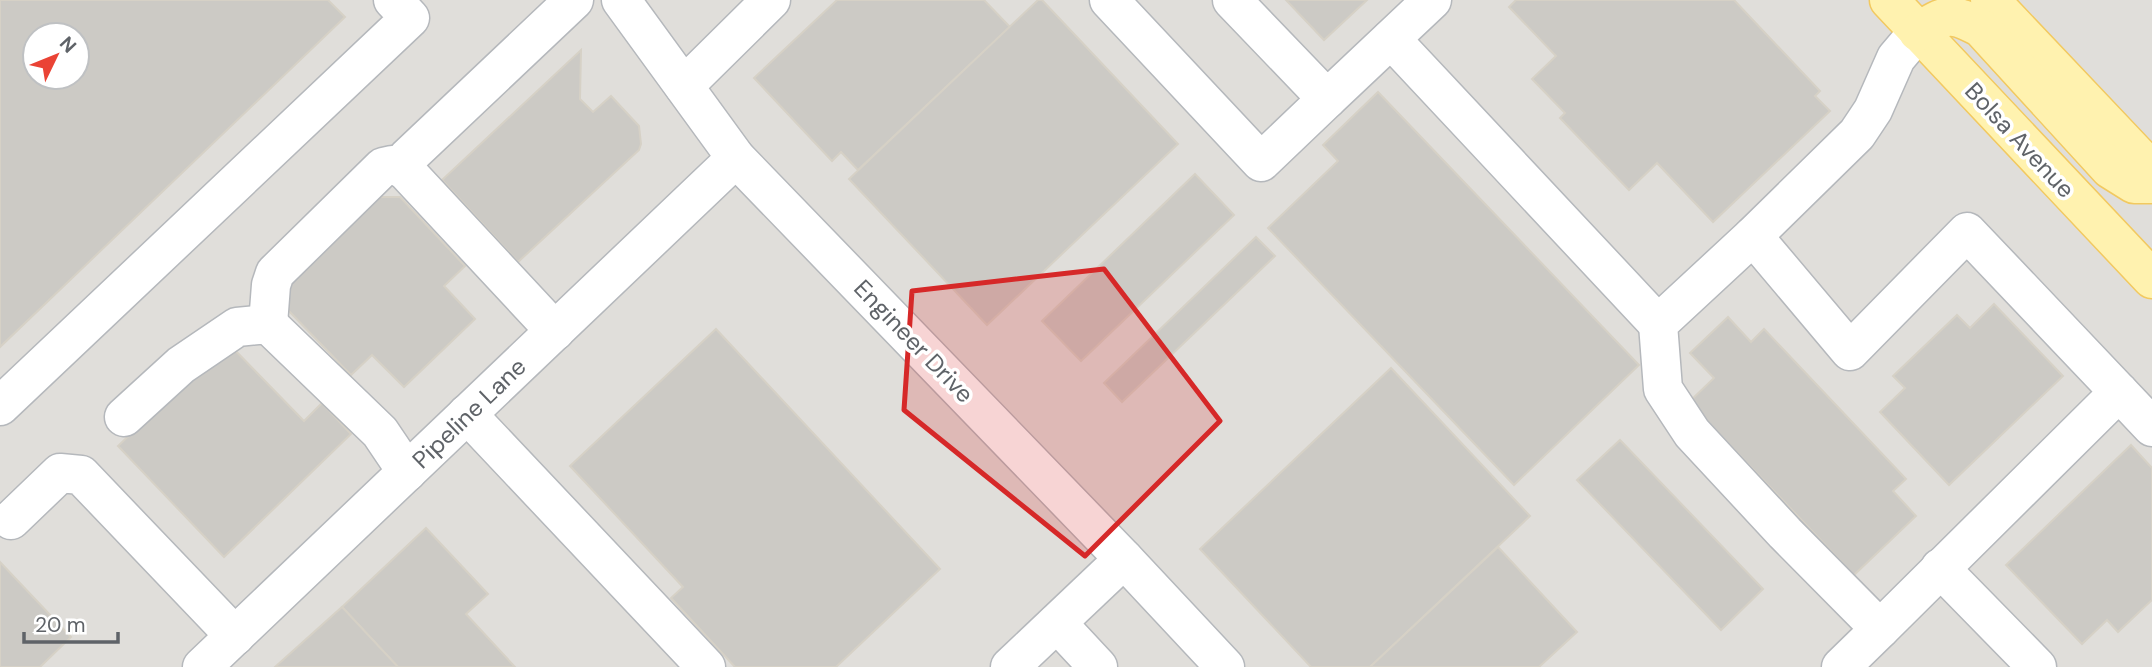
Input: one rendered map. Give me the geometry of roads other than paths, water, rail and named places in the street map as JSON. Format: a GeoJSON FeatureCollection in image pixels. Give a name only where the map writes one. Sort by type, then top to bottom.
{"type":"FeatureCollection","features":[{"type":"Feature","properties":{"kind":"main road","name":"Bolsa Avenue"},"geometry":{"type":"LineString","coordinates":[[1889,0],[2152,279]]}},
{"type":"Feature","properties":{"kind":"main road"},"geometry":{"type":"LineString","coordinates":[[1990,0],[2152,171]]}},
{"type":"Feature","properties":{"kind":"main road"},"geometry":{"type":"LineString","coordinates":[[1918,32],[1940,17],[1959,16],[1981,28],[2110,169],[2134,184],[2152,184]]}},
{"type":"Feature","properties":{"kind":"street"},"geometry":{"type":"LineString","coordinates":[[0,406],[410,18],[393,0]]}},
{"type":"Feature","properties":{"kind":"street"},"geometry":{"type":"LineString","coordinates":[[404,169],[407,158],[573,0]]}},
{"type":"Feature","properties":{"kind":"street","name":"Engineer Drive"},"geometry":{"type":"LineString","coordinates":[[621,0],[736,158],[1225,667]]}},
{"type":"Feature","properties":{"kind":"street"},"geometry":{"type":"LineString","coordinates":[[684,86],[771,0]]}},
{"type":"Feature","properties":{"kind":"street"},"geometry":{"type":"LineString","coordinates":[[1109,0],[1261,162],[1432,0]]}},
{"type":"Feature","properties":{"kind":"street"},"geometry":{"type":"LineString","coordinates":[[1233,0],[1327,99]]}},
{"type":"Feature","properties":{"kind":"street"},"geometry":{"type":"LineString","coordinates":[[1658,324],[1857,134],[1873,110],[1896,58],[1918,32]]}},
{"type":"Feature","properties":{"kind":"street"},"geometry":{"type":"LineString","coordinates":[[1391,39],[1658,324],[1662,389],[1692,433],[1785,533],[1880,629]]}},
{"type":"Feature","properties":{"kind":"street","name":"Pipeline Lane"},"geometry":{"type":"LineString","coordinates":[[202,667],[736,158]]}},
{"type":"Feature","properties":{"kind":"street"},"geometry":{"type":"LineString","coordinates":[[268,324],[271,285],[275,273],[383,167],[392,165],[404,169],[555,331]]}},
{"type":"Feature","properties":{"kind":"street"},"geometry":{"type":"LineString","coordinates":[[1753,236],[1850,351],[1967,232],[2152,427]]}},
{"type":"Feature","properties":{"kind":"street"},"geometry":{"type":"LineString","coordinates":[[124,418],[181,365],[237,327],[268,324],[380,432],[407,472]]}},
{"type":"Feature","properties":{"kind":"street"},"geometry":{"type":"LineString","coordinates":[[1841,667],[2119,392]]}},
{"type":"Feature","properties":{"kind":"street"},"geometry":{"type":"LineString","coordinates":[[467,414],[706,667]]}},
{"type":"Feature","properties":{"kind":"street"},"geometry":{"type":"LineString","coordinates":[[10,520],[60,473],[81,475],[235,636]]}},
{"type":"Feature","properties":{"kind":"street"},"geometry":{"type":"LineString","coordinates":[[1010,667],[1124,559]]}},
{"type":"Feature","properties":{"kind":"street"},"geometry":{"type":"LineString","coordinates":[[1940,568],[2037,667]]}},
{"type":"Feature","properties":{"kind":"street"},"geometry":{"type":"LineString","coordinates":[[1057,622],[1098,667]]}}]}
